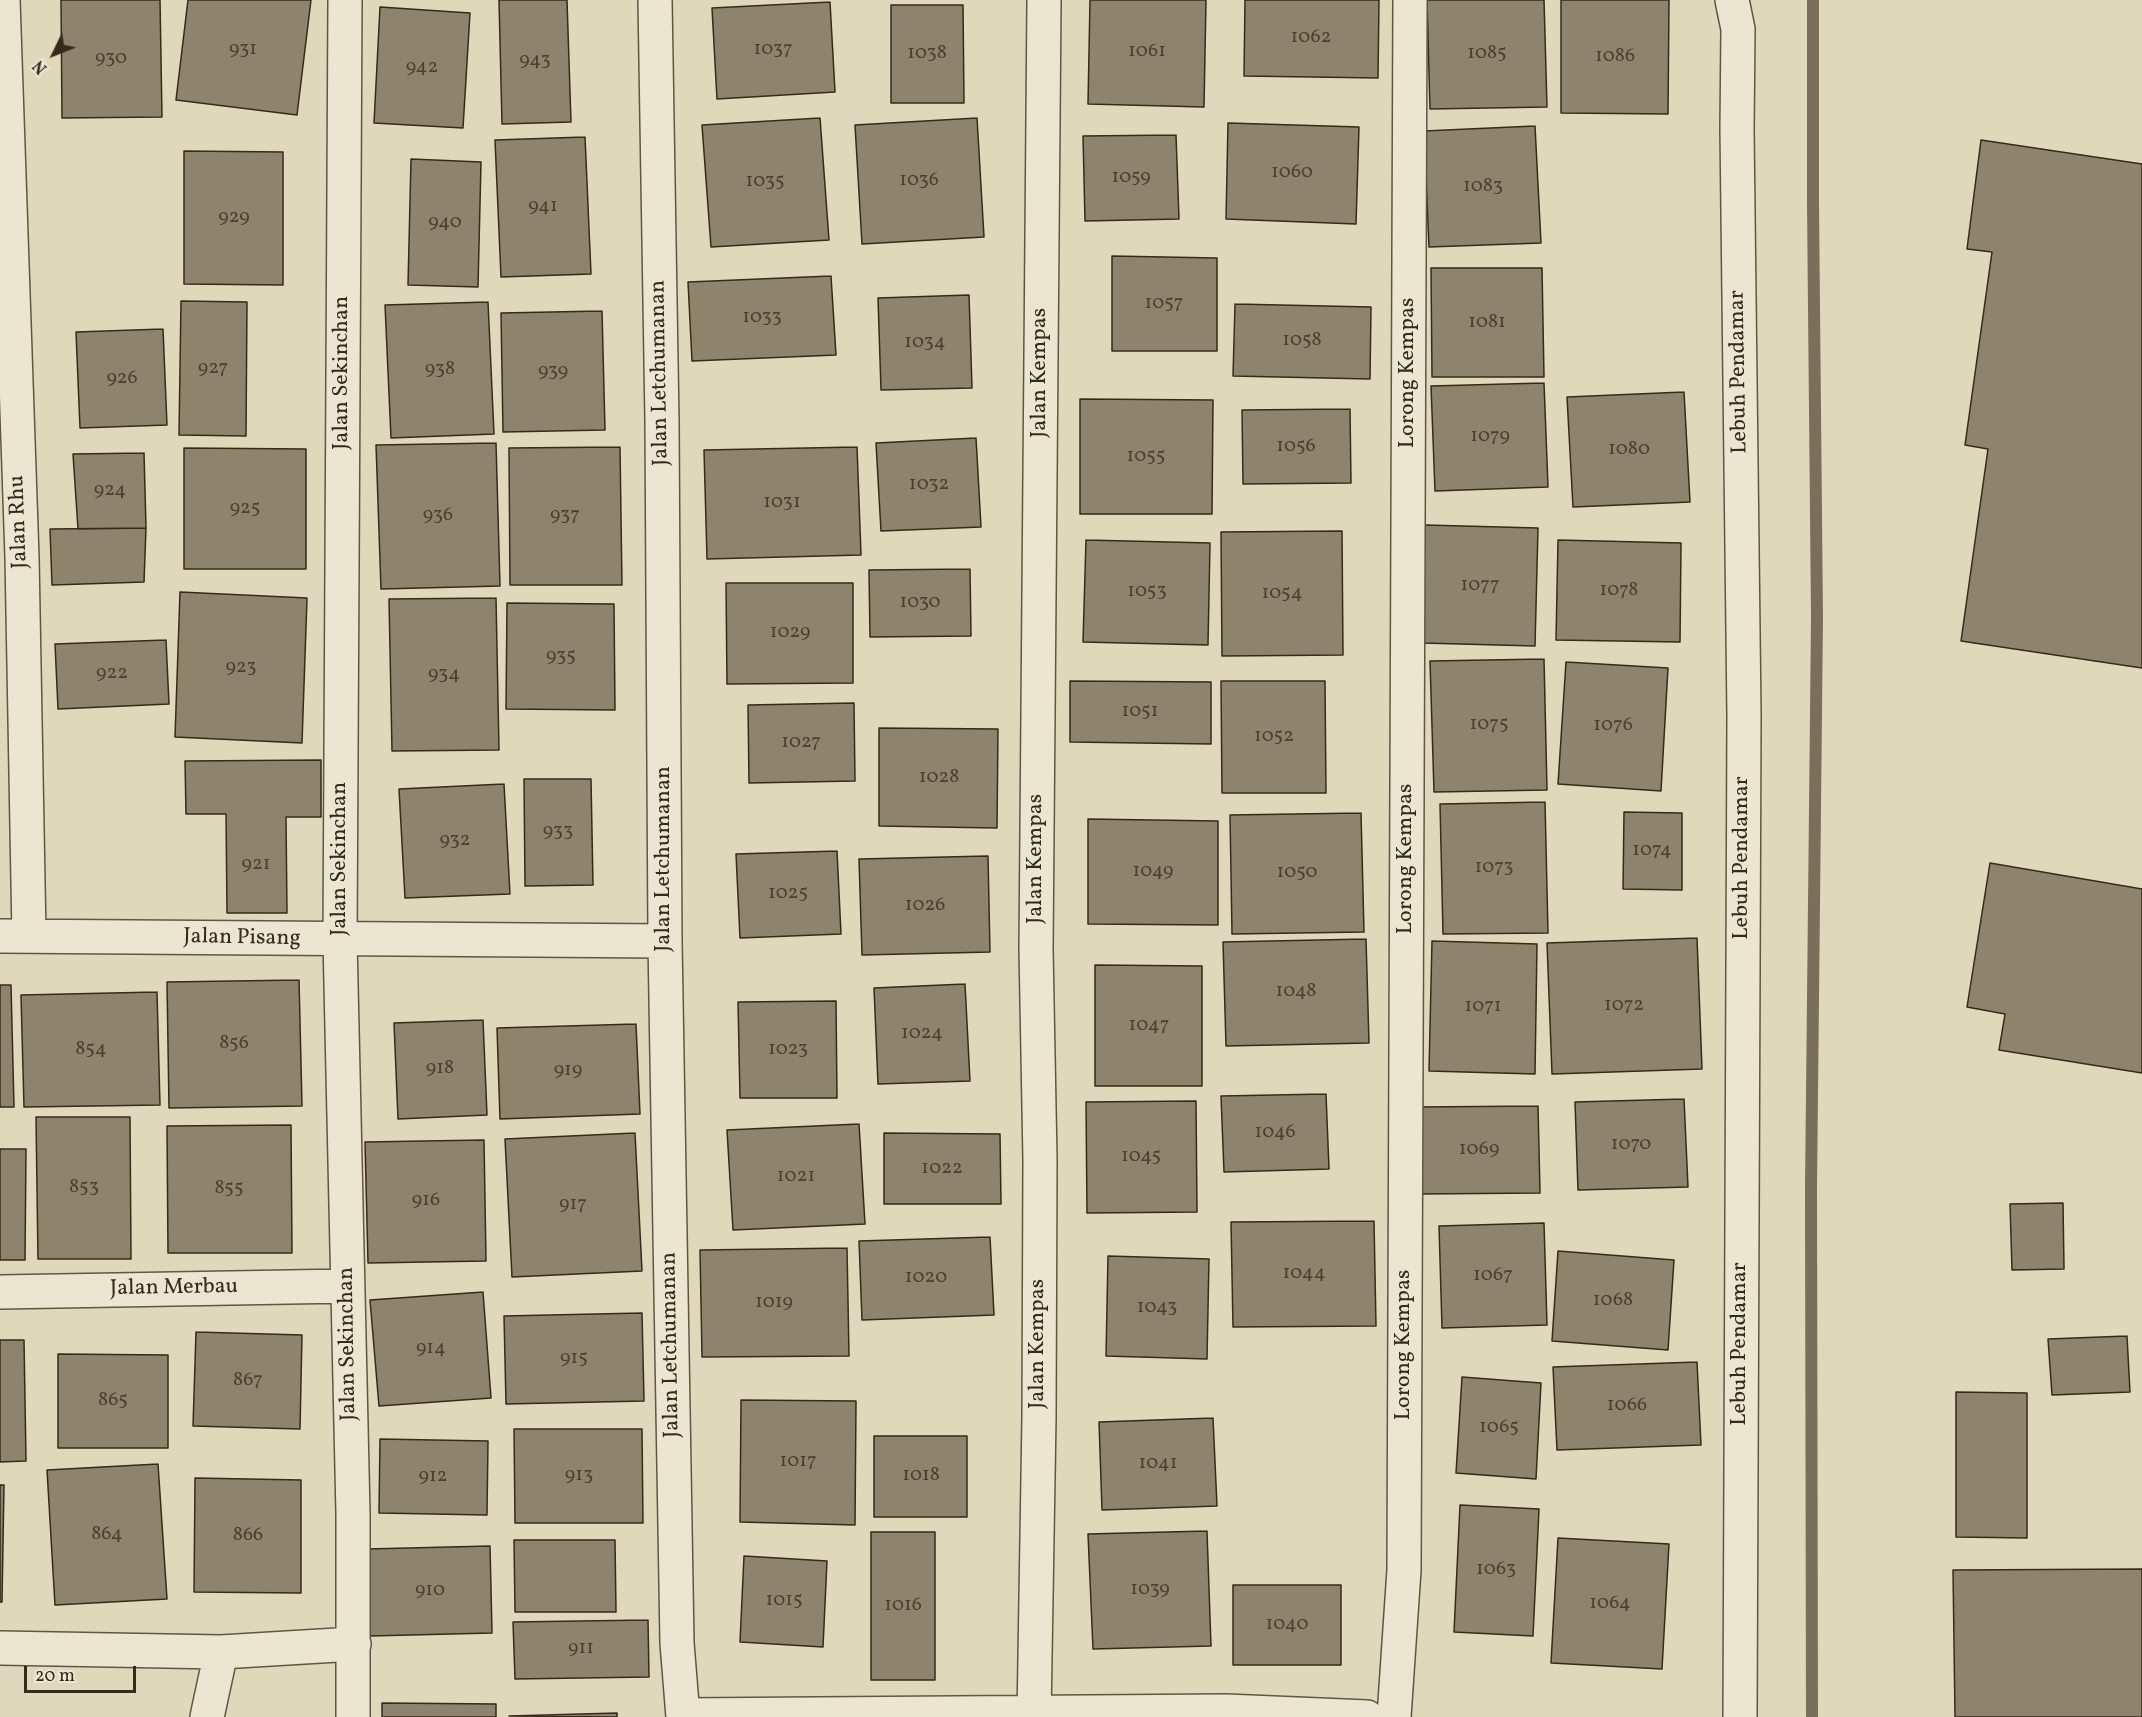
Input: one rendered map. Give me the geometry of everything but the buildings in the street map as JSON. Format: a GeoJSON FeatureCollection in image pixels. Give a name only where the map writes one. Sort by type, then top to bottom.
{"type":"FeatureCollection","features":[{"type":"Feature","properties":{"kind":"street","name":"Jalan Rhu"},"geometry":{"type":"LineString","coordinates":[[3,0],[14,936]]}},
{"type":"Feature","properties":{"kind":"street","name":"Jalan Sekinchan"},"geometry":{"type":"LineString","coordinates":[[345,0],[340,940],[354,1644],[353,1717]]}},
{"type":"Feature","properties":{"kind":"street","name":"Jalan Letchumanan"},"geometry":{"type":"LineString","coordinates":[[655,0],[662,432],[665,941],[677,1643],[683,1716]]}},
{"type":"Feature","properties":{"kind":"street","name":"Jalan Kempas"},"geometry":{"type":"LineString","coordinates":[[1034,1715],[1039,1405],[1040,1160],[1036,937],[1044,0]]}},
{"type":"Feature","properties":{"kind":"street","name":"Lorong Kempas"},"geometry":{"type":"LineString","coordinates":[[1394,1717],[1404,1570],[1410,0]]}},
{"type":"Feature","properties":{"kind":"street","name":"Lebuh Pendamar"},"geometry":{"type":"LineString","coordinates":[[1732,0],[1738,29],[1737,129],[1744,716],[1740,1717]]}},
{"type":"Feature","properties":{"kind":"street","name":"Jalan Pisang"},"geometry":{"type":"LineString","coordinates":[[14,936],[665,941]]}},
{"type":"Feature","properties":{"kind":"street","name":"Jalan Merbau"},"geometry":{"type":"LineString","coordinates":[[0,1292],[348,1286]]}},
{"type":"Feature","properties":{"kind":"street"},"geometry":{"type":"LineString","coordinates":[[0,1648],[221,1652],[354,1644]]}},
{"type":"Feature","properties":{"kind":"street"},"geometry":{"type":"LineString","coordinates":[[207,1717],[221,1652]]}},
{"type":"Feature","properties":{"kind":"street"},"geometry":{"type":"LineString","coordinates":[[683,1716],[1034,1715],[1226,1711],[1367,1717]]}},
{"type":"Feature","properties":{"kind":"waterway"},"geometry":{"type":"LineString","coordinates":[[1812,1717],[1811,1188],[1817,618],[1813,0]]}}]}
